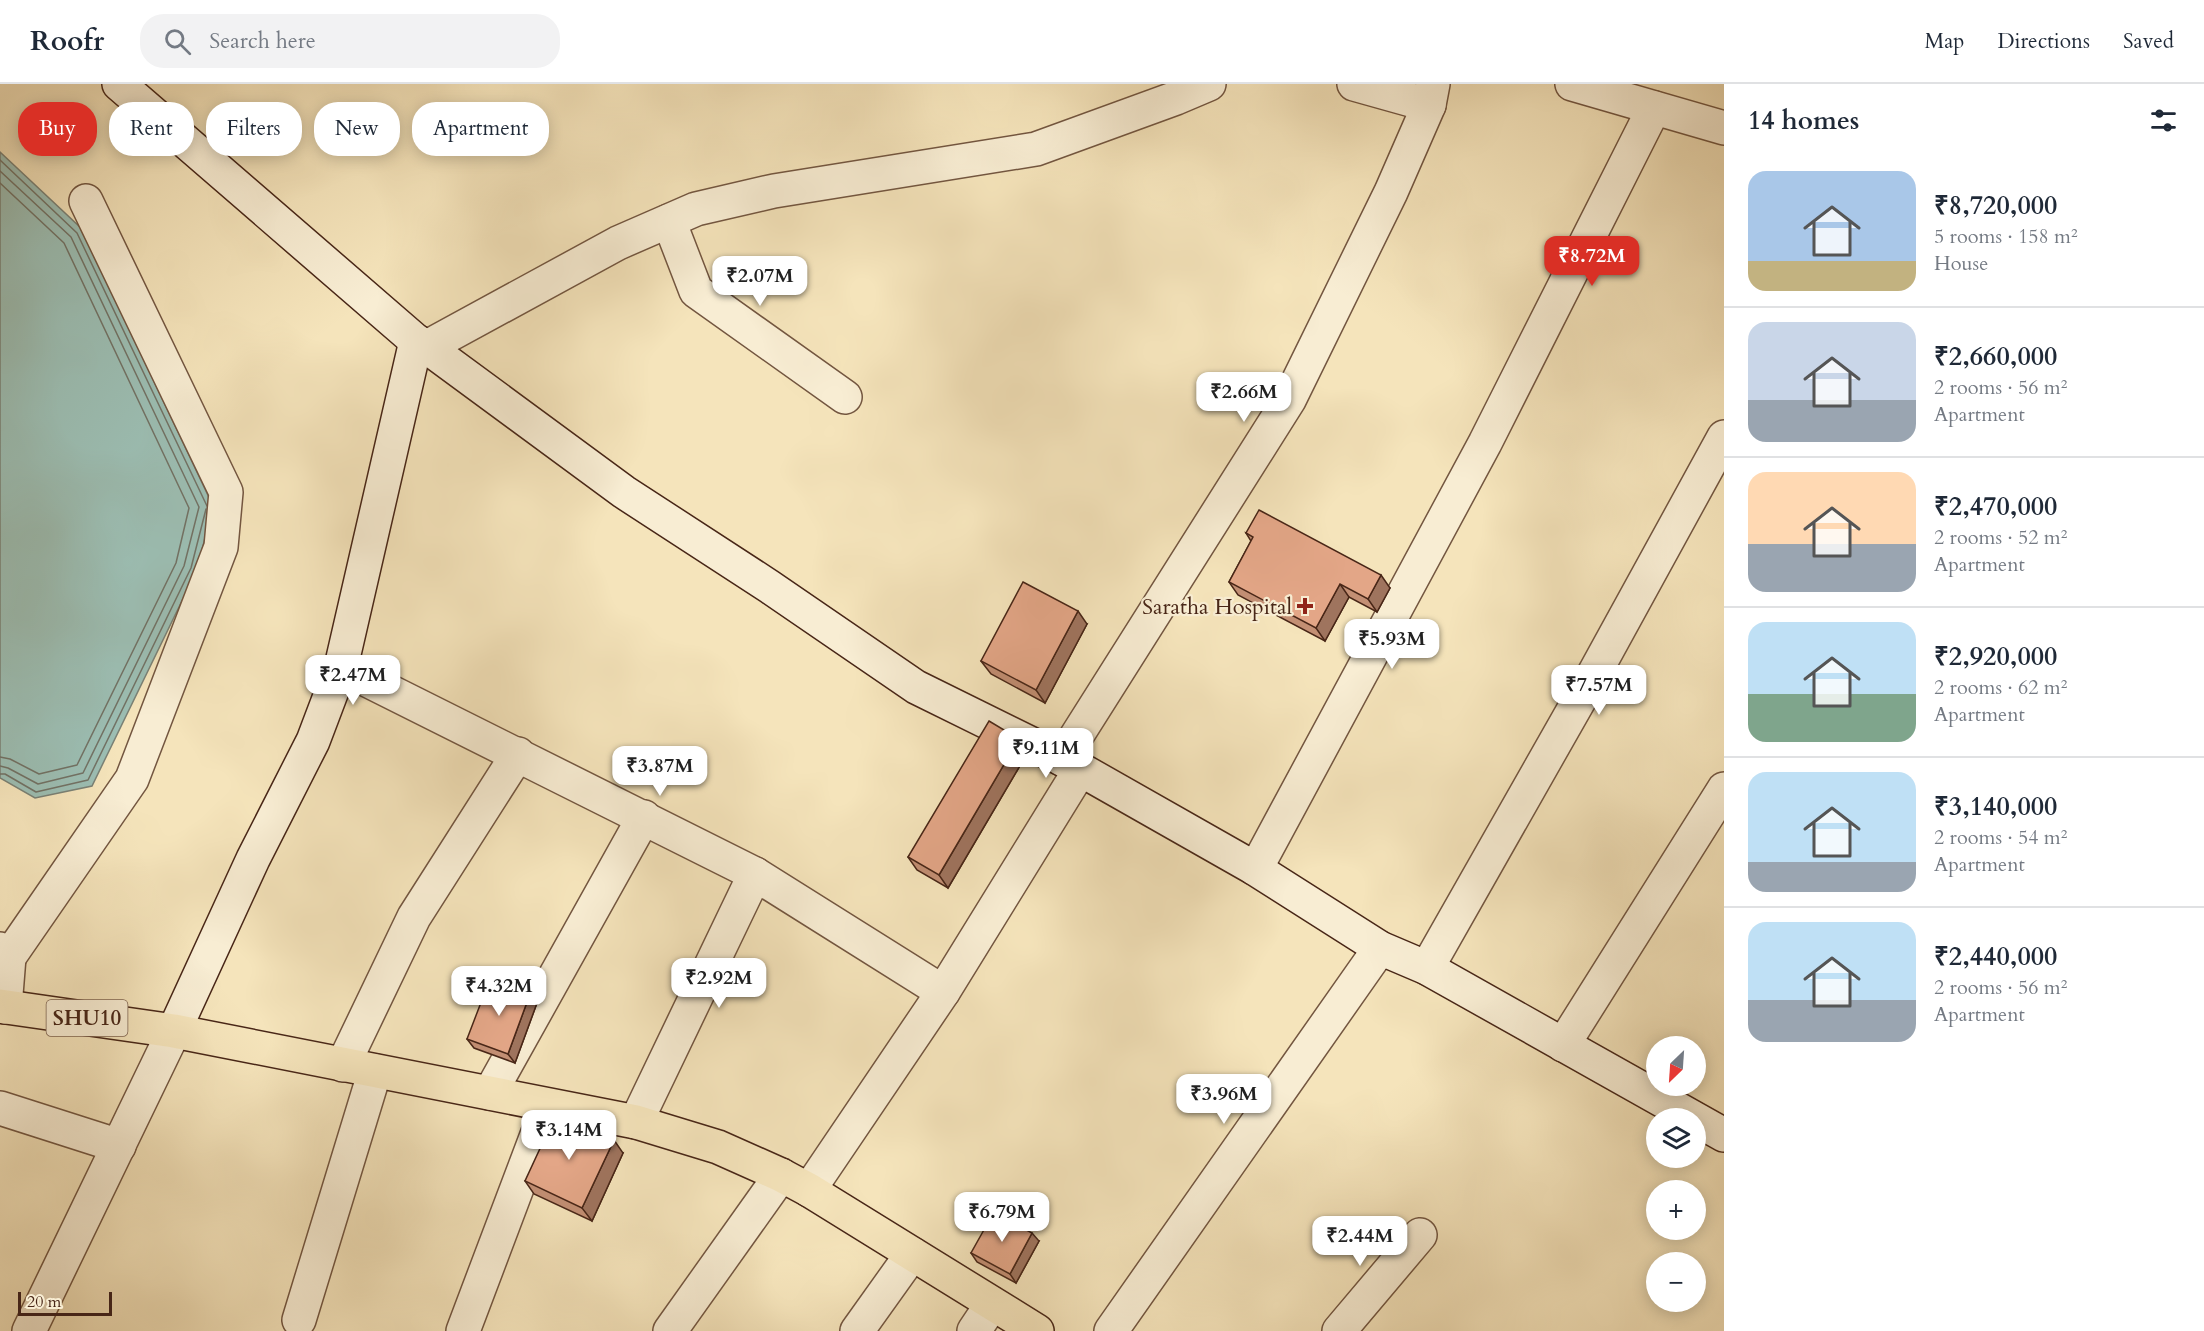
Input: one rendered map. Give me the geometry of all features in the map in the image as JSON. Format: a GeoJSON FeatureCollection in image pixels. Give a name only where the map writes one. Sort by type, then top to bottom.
{"type":"FeatureCollection","features":[{"type":"Feature","properties":{"kind":"main road","name":"SHU10"},"geometry":{"type":"LineString","coordinates":[[3,1006],[174,1031],[636,1122],[718,1147],[795,1182],[1037,1331]]}},
{"type":"Feature","properties":{"kind":"street"},"geometry":{"type":"LineString","coordinates":[[119,84],[422,344],[624,492],[770,587],[916,687],[1071,764],[1254,868],[1380,948],[1427,968],[1724,1135]]}},
{"type":"Feature","properties":{"kind":"street"},"geometry":{"type":"LineString","coordinates":[[28,1331],[174,1031],[254,859],[313,741],[341,667],[422,344],[618,243],[696,210],[774,191],[1036,149],[1209,84]]}},
{"type":"Feature","properties":{"kind":"street"},"geometry":{"type":"LineString","coordinates":[[670,1331],[795,1182],[943,992],[1071,764],[1289,400],[1391,192],[1431,94],[1354,84]]}},
{"type":"Feature","properties":{"kind":"street"},"geometry":{"type":"LineString","coordinates":[[1572,84],[1724,128]]}},
{"type":"Feature","properties":{"kind":"street"},"geometry":{"type":"LineString","coordinates":[[1254,868],[1261,859],[1485,443],[1654,108]]}},
{"type":"Feature","properties":{"kind":"street"},"geometry":{"type":"LineString","coordinates":[[3,1006],[5,953],[132,779],[221,547],[226,492],[86,201]]}},
{"type":"Feature","properties":{"kind":"street"},"geometry":{"type":"LineString","coordinates":[[669,221],[696,291],[845,398]]}},
{"type":"Feature","properties":{"kind":"street"},"geometry":{"type":"LineString","coordinates":[[1427,968],[1594,674],[1724,437]]}},
{"type":"Feature","properties":{"kind":"street"},"geometry":{"type":"LineString","coordinates":[[341,667],[755,874],[943,992]]}},
{"type":"Feature","properties":{"kind":"street"},"geometry":{"type":"LineString","coordinates":[[343,1065],[414,917],[518,754]]}},
{"type":"Feature","properties":{"kind":"street"},"geometry":{"type":"LineString","coordinates":[[1563,1045],[1724,789]]}},
{"type":"Feature","properties":{"kind":"street"},"geometry":{"type":"LineString","coordinates":[[490,1094],[644,817]]}},
{"type":"Feature","properties":{"kind":"street"},"geometry":{"type":"LineString","coordinates":[[636,1122],[755,874]]}},
{"type":"Feature","properties":{"kind":"street"},"geometry":{"type":"LineString","coordinates":[[1111,1331],[1380,948]]}},
{"type":"Feature","properties":{"kind":"street"},"geometry":{"type":"LineString","coordinates":[[299,1320],[375,1071]]}},
{"type":"Feature","properties":{"kind":"street"},"geometry":{"type":"LineString","coordinates":[[463,1331],[548,1106]]}},
{"type":"Feature","properties":{"kind":"street"},"geometry":{"type":"LineString","coordinates":[[0,1108],[118,1146]]}},
{"type":"Feature","properties":{"kind":"street"},"geometry":{"type":"LineString","coordinates":[[1339,1331],[1420,1235]]}},
{"type":"Feature","properties":{"kind":"street"},"geometry":{"type":"LineString","coordinates":[[857,1331],[912,1254]]}},
{"type":"Feature","properties":{"kind":"street"},"geometry":{"type":"LineString","coordinates":[[974,1331],[992,1304]]}},
{"type":"Feature","properties":{"kind":"water"},"geometry":{"type":"Polygon","coordinates":[[[0,152],[82,229],[213,506],[197,570],[92,786],[35,798],[0,778],[0,152]]]}},
{"type":"Feature","properties":{"kind":"building"},"geometry":{"type":"Polygon","coordinates":[[[1259,510],[1381,575],[1368,599],[1340,584],[1316,628],[1229,582],[1253,537],[1246,533],[1259,510]]]}},
{"type":"Feature","properties":{"kind":"building"},"geometry":{"type":"Polygon","coordinates":[[[1023,582],[1078,611],[1036,690],[981,661],[1023,582]]]}},
{"type":"Feature","properties":{"kind":"building"},"geometry":{"type":"Polygon","coordinates":[[[989,721],[1019,739],[939,875],[908,857],[989,721]]]}},
{"type":"Feature","properties":{"kind":"building"},"geometry":{"type":"Polygon","coordinates":[[[490,979],[530,994],[508,1054],[467,1039],[490,979]]]}},
{"type":"Feature","properties":{"kind":"building"},"geometry":{"type":"Polygon","coordinates":[[[556,1114],[614,1140],[582,1208],[525,1181],[556,1114]]]}},
{"type":"Feature","properties":{"kind":"building"},"geometry":{"type":"Polygon","coordinates":[[[994,1212],[1032,1233],[1010,1274],[971,1253],[994,1212]]]}},
{"type":"Feature","properties":{"kind":"place","name":"Saratha Hospital"},"geometry":{"type":"Point","coordinates":[1305,606]}}]}
